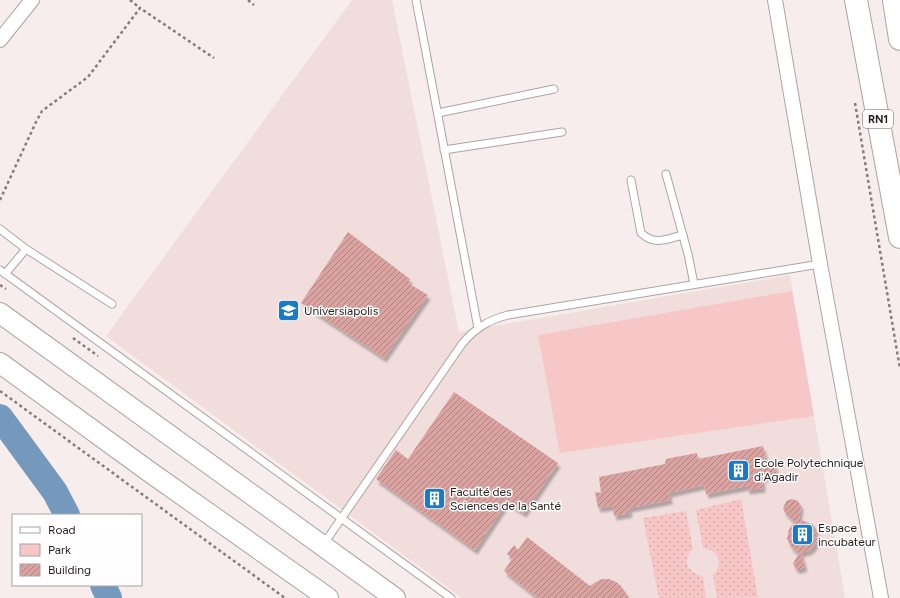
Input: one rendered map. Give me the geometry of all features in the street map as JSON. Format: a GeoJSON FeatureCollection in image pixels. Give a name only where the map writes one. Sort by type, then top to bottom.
{"type":"FeatureCollection","features":[{"type":"Feature","properties":{"kind":"highway","name":"RN1"},"geometry":{"type":"LineString","coordinates":[[856,0],[900,237]]}},
{"type":"Feature","properties":{"kind":"highway"},"geometry":{"type":"LineString","coordinates":[[894,0],[900,39]]}},
{"type":"Feature","properties":{"kind":"main road"},"geometry":{"type":"LineString","coordinates":[[0,313],[395,598]]}},
{"type":"Feature","properties":{"kind":"main road"},"geometry":{"type":"LineString","coordinates":[[0,363],[147,470],[328,598]]}},
{"type":"Feature","properties":{"kind":"street"},"geometry":{"type":"LineString","coordinates":[[0,40],[32,0]]}},
{"type":"Feature","properties":{"kind":"street"},"geometry":{"type":"LineString","coordinates":[[775,0],[820,264],[881,598]]}},
{"type":"Feature","properties":{"kind":"lane"},"geometry":{"type":"LineString","coordinates":[[416,0],[478,328]]}},
{"type":"Feature","properties":{"kind":"lane"},"geometry":{"type":"LineString","coordinates":[[438,113],[554,89]]}},
{"type":"Feature","properties":{"kind":"lane"},"geometry":{"type":"LineString","coordinates":[[444,150],[562,132]]}},
{"type":"Feature","properties":{"kind":"lane"},"geometry":{"type":"LineString","coordinates":[[666,174],[683,235],[694,284]]}},
{"type":"Feature","properties":{"kind":"lane"},"geometry":{"type":"LineString","coordinates":[[631,180],[640,233],[654,241],[683,235]]}},
{"type":"Feature","properties":{"kind":"lane"},"geometry":{"type":"LineString","coordinates":[[0,229],[26,248],[112,304]]}},
{"type":"Feature","properties":{"kind":"lane"},"geometry":{"type":"LineString","coordinates":[[26,248],[3,272],[451,598]]}},
{"type":"Feature","properties":{"kind":"lane"},"geometry":{"type":"LineString","coordinates":[[323,546],[462,344],[478,328],[487,322],[508,315],[820,264]]}},
{"type":"Feature","properties":{"kind":"path"},"geometry":{"type":"LineString","coordinates":[[130,0],[214,58]]}},
{"type":"Feature","properties":{"kind":"path"},"geometry":{"type":"LineString","coordinates":[[248,0],[254,5]]}},
{"type":"Feature","properties":{"kind":"path"},"geometry":{"type":"LineString","coordinates":[[0,200],[42,111],[88,77],[140,8]]}},
{"type":"Feature","properties":{"kind":"path"},"geometry":{"type":"LineString","coordinates":[[854,98],[900,369]]}},
{"type":"Feature","properties":{"kind":"path"},"geometry":{"type":"LineString","coordinates":[[0,391],[285,598]]}},
{"type":"Feature","properties":{"kind":"shaded area","name":"Universiapolis"},"geometry":{"type":"Polygon","coordinates":[[[352,0],[392,0],[459,332],[790,275],[845,598],[462,598],[106,336],[352,0]]]}},
{"type":"Feature","properties":{"kind":"green space"},"geometry":{"type":"Polygon","coordinates":[[[792,291],[814,416],[560,453],[538,335],[792,291]]]}},
{"type":"Feature","properties":{"kind":"green space"},"geometry":{"type":"Polygon","coordinates":[[[741,499],[758,598],[717,598],[713,575],[717,571],[719,562],[713,551],[703,548],[696,510],[741,499]]]}},
{"type":"Feature","properties":{"kind":"green space"},"geometry":{"type":"Polygon","coordinates":[[[686,511],[693,549],[687,557],[688,566],[693,572],[703,576],[706,598],[659,598],[643,518],[686,511]]]}},
{"type":"Feature","properties":{"kind":"building"},"geometry":{"type":"Polygon","coordinates":[[[348,232],[410,279],[408,283],[428,295],[384,358],[301,303],[348,232]]]}},
{"type":"Feature","properties":{"kind":"building"},"geometry":{"type":"Polygon","coordinates":[[[454,392],[558,463],[524,513],[507,502],[475,550],[376,479],[396,450],[408,459],[454,392]]]}},
{"type":"Feature","properties":{"kind":"building"},"geometry":{"type":"Polygon","coordinates":[[[763,446],[766,460],[774,460],[777,475],[762,478],[763,488],[747,490],[747,486],[706,494],[704,485],[669,493],[670,500],[629,508],[630,513],[614,516],[613,506],[598,508],[595,492],[601,493],[599,477],[665,464],[666,459],[697,453],[698,459],[763,446]]]}},
{"type":"Feature","properties":{"kind":"building"},"geometry":{"type":"Polygon","coordinates":[[[792,499],[798,501],[801,506],[799,519],[815,527],[818,537],[814,546],[810,550],[801,553],[805,567],[799,569],[796,569],[793,564],[799,553],[792,548],[787,539],[789,529],[795,522],[783,509],[786,501],[792,499]]]}},
{"type":"Feature","properties":{"kind":"building"},"geometry":{"type":"Polygon","coordinates":[[[527,537],[590,586],[602,579],[609,579],[621,586],[629,598],[538,598],[504,571],[512,559],[507,554],[514,545],[518,550],[527,537]]]}},
{"type":"Feature","properties":{"kind":"waterway"},"geometry":{"type":"LineString","coordinates":[[0,417],[55,492],[66,514]]}},
{"type":"Feature","properties":{"kind":"waterway"},"geometry":{"type":"LineString","coordinates":[[103,586],[109,598]]}},
{"type":"Feature","properties":{"kind":"place","name":"Universiapolis"},"geometry":{"type":"Point","coordinates":[289,311]}},
{"type":"Feature","properties":{"kind":"place","name":"Ecole Polytechnique d'Agadir"},"geometry":{"type":"Point","coordinates":[738,470]}},
{"type":"Feature","properties":{"kind":"place","name":"Faculté des Sciences de la Santé"},"geometry":{"type":"Point","coordinates":[435,499]}},
{"type":"Feature","properties":{"kind":"place","name":"Espace incubateur"},"geometry":{"type":"Point","coordinates":[802,535]}}]}
